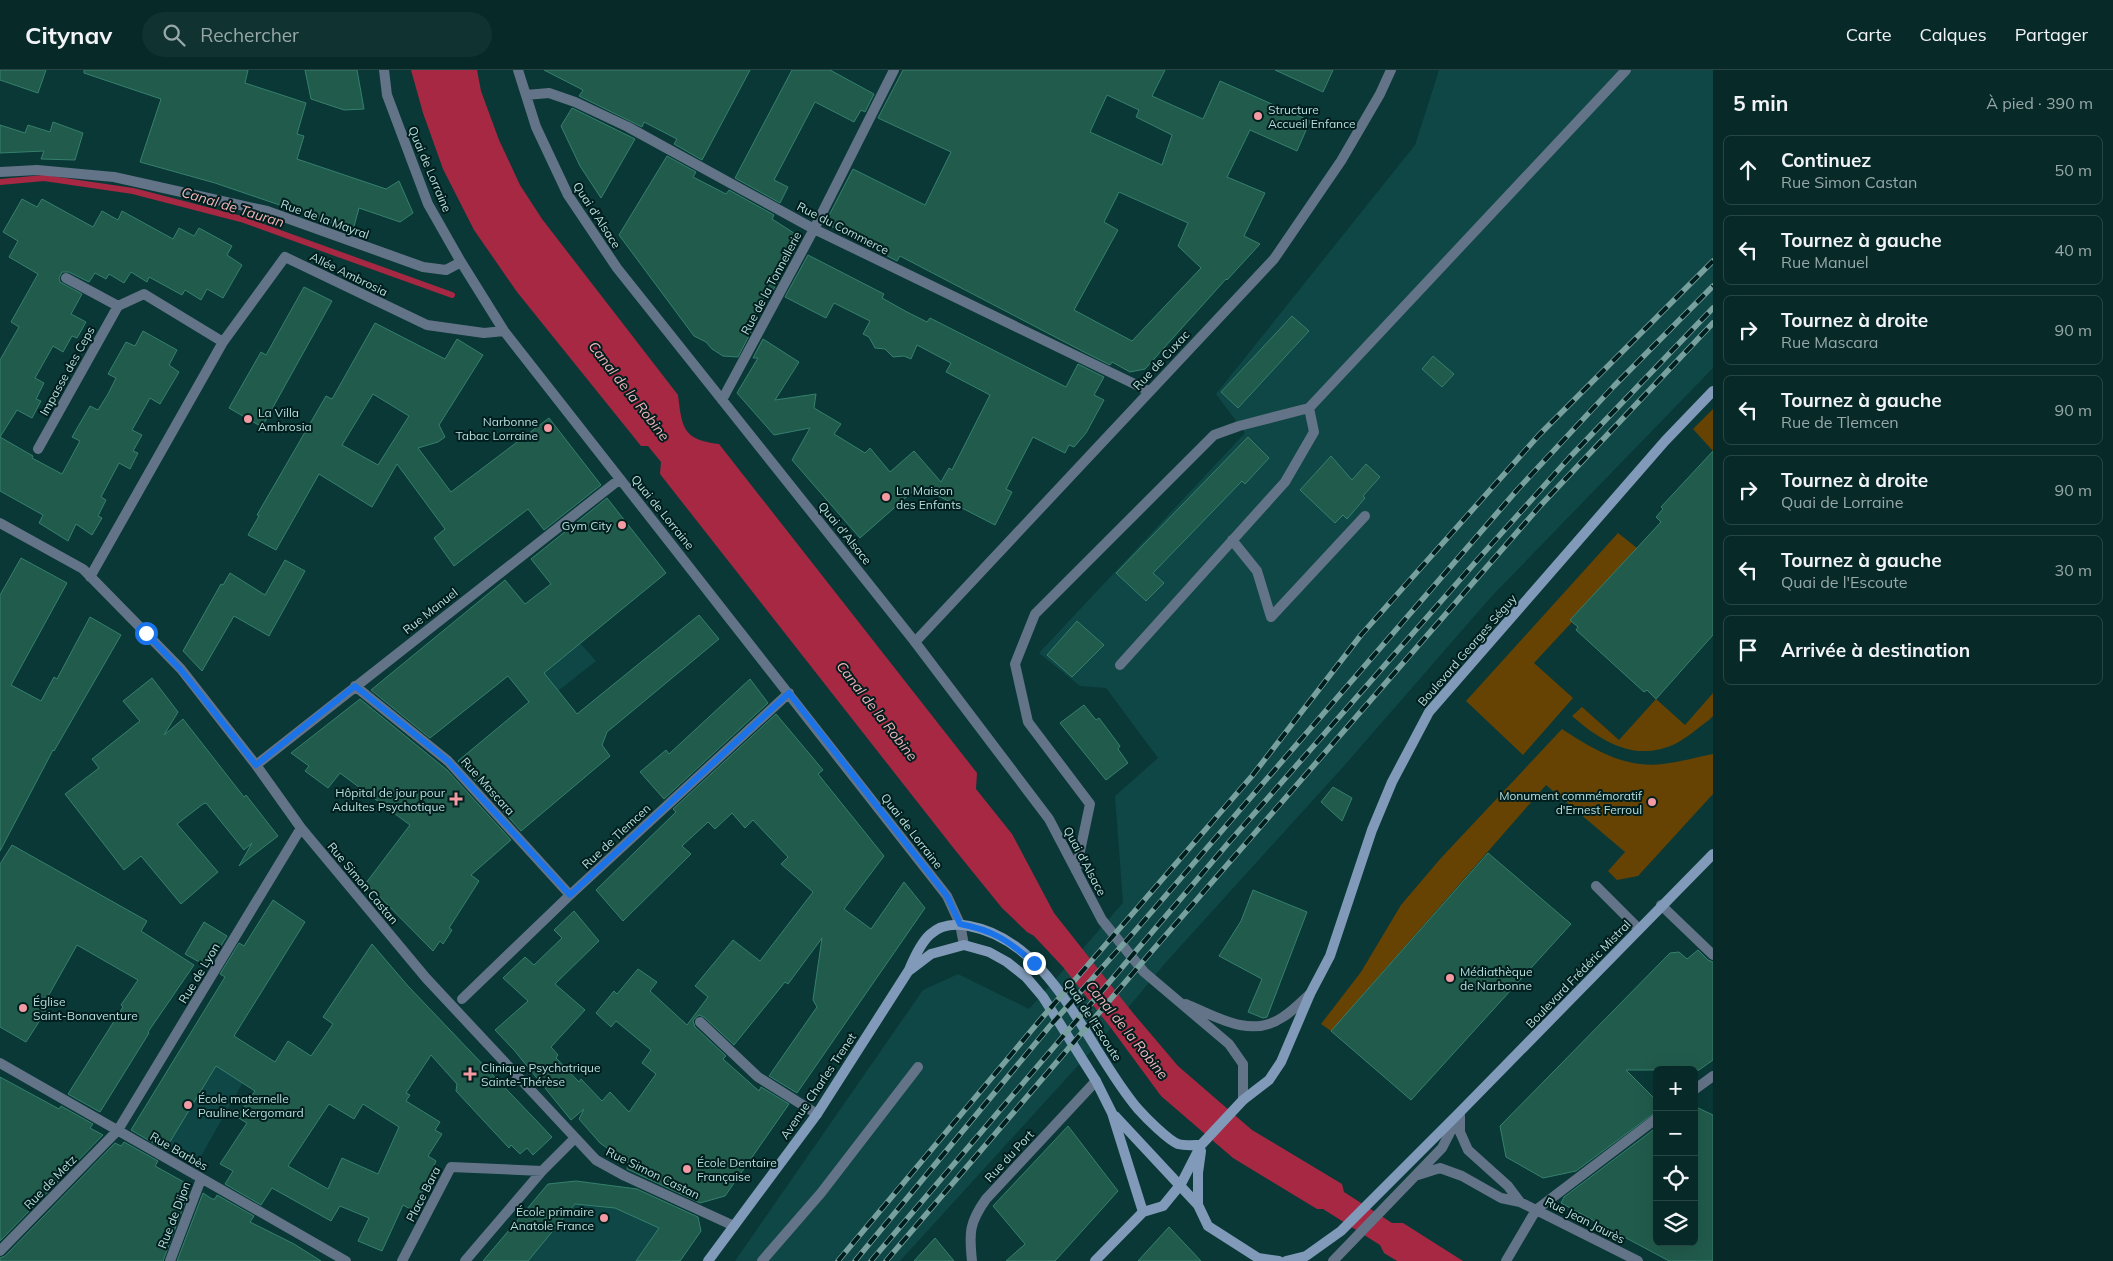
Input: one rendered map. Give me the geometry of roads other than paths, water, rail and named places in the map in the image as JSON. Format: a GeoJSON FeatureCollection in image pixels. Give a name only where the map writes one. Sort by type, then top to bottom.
{"type":"FeatureCollection","features":[{"type":"Feature","properties":{"kind":"main road","name":"Boulevard Georges Séguy"},"geometry":{"type":"LineString","coordinates":[[1143,1212],[1163,1206],[1181,1184],[1201,1146],[1243,1100],[1269,1080],[1281,1062],[1310,994],[1330,956],[1372,830],[1392,782],[1429,712],[1665,441],[1713,391]]}},
{"type":"Feature","properties":{"kind":"main road","name":"Boulevard Frédéric Mistral"},"geometry":{"type":"LineString","coordinates":[[1286,1261],[1306,1256],[1341,1231],[1713,854]]}},
{"type":"Feature","properties":{"kind":"main road"},"geometry":{"type":"LineString","coordinates":[[909,970],[919,946],[929,934],[945,927],[960,924]]}},
{"type":"Feature","properties":{"kind":"main road","name":"Quai de l'Escoute"},"geometry":{"type":"LineString","coordinates":[[960,924],[994,933],[1012,944],[1034,963],[1057,986],[1106,1064],[1138,1110],[1169,1138],[1179,1144],[1201,1146]]}},
{"type":"Feature","properties":{"kind":"main road"},"geometry":{"type":"LineString","coordinates":[[909,970],[932,954],[964,945],[989,952],[1007,962],[1026,977],[1043,997],[1096,1081],[1112,1113],[1143,1212],[1095,1261]]}},
{"type":"Feature","properties":{"kind":"main road","name":"Avenue Charles Trenet"},"geometry":{"type":"LineString","coordinates":[[708,1261],[817,1114],[909,970]]}},
{"type":"Feature","properties":{"kind":"main road"},"geometry":{"type":"LineString","coordinates":[[1112,1113],[1198,1204],[1208,1226],[1258,1258],[1278,1261]]}},
{"type":"Feature","properties":{"kind":"main road"},"geometry":{"type":"LineString","coordinates":[[1198,1204],[1198,1173],[1201,1146]]}},
{"type":"Feature","properties":{"kind":"street","name":"Quai de Lorraine"},"geometry":{"type":"LineString","coordinates":[[384,70],[387,95],[428,204],[504,331],[947,896],[960,924],[964,945]]}},
{"type":"Feature","properties":{"kind":"street","name":"Quai d'Alsace"},"geometry":{"type":"LineString","coordinates":[[518,70],[536,127],[568,195],[617,268],[915,642],[1049,819],[1102,920],[1144,972],[1229,1044],[1243,1064],[1243,1100]]}},
{"type":"Feature","properties":{"kind":"street","name":"Rue de la Tonnellerie"},"geometry":{"type":"LineString","coordinates":[[722,400],[814,229],[894,70]]}},
{"type":"Feature","properties":{"kind":"street"},"geometry":{"type":"LineString","coordinates":[[1076,870],[1090,804],[1028,722],[1015,664],[1035,614],[1214,435],[1239,426],[1309,408],[1626,70]]}},
{"type":"Feature","properties":{"kind":"street","name":"Rue de Cuxac"},"geometry":{"type":"LineString","coordinates":[[915,642],[1274,258],[1341,161],[1387,71]]}},
{"type":"Feature","properties":{"kind":"street","name":"Rue du Commerce"},"geometry":{"type":"LineString","coordinates":[[526,95],[549,93],[575,102],[628,127],[814,229],[1152,387]]}},
{"type":"Feature","properties":{"kind":"street","name":"Rue de la Mayral"},"geometry":{"type":"LineString","coordinates":[[0,172],[37,170],[114,177],[267,211],[423,267],[446,270],[461,262]]}},
{"type":"Feature","properties":{"kind":"street","name":"Allée Ambrosia"},"geometry":{"type":"LineString","coordinates":[[90,577],[223,342],[285,258],[427,325],[484,333],[504,331]]}},
{"type":"Feature","properties":{"kind":"street"},"geometry":{"type":"LineString","coordinates":[[66,278],[118,306],[144,294],[223,342]]}},
{"type":"Feature","properties":{"kind":"street","name":"Impasse des Ceps"},"geometry":{"type":"LineString","coordinates":[[38,448],[118,306]]}},
{"type":"Feature","properties":{"kind":"street"},"geometry":{"type":"LineString","coordinates":[[1120,665],[1285,482],[1314,432],[1309,408]]}},
{"type":"Feature","properties":{"kind":"street","name":"Rue Manuel"},"geometry":{"type":"LineString","coordinates":[[256,765],[620,479]]}},
{"type":"Feature","properties":{"kind":"street"},"geometry":{"type":"LineString","coordinates":[[1232,540],[1257,571],[1271,617],[1365,516]]}},
{"type":"Feature","properties":{"kind":"street","name":"Rue Simon Castan"},"geometry":{"type":"LineString","coordinates":[[0,523],[84,569],[181,670],[256,765],[301,828],[426,978],[454,1006],[574,1139],[596,1160],[625,1176],[734,1226]]}},
{"type":"Feature","properties":{"kind":"street","name":"Rue Mascara"},"geometry":{"type":"LineString","coordinates":[[355,686],[448,761],[570,895]]}},
{"type":"Feature","properties":{"kind":"street","name":"Rue de Tlemcen"},"geometry":{"type":"LineString","coordinates":[[462,1000],[570,895],[789,693]]}},
{"type":"Feature","properties":{"kind":"street","name":"Rue de Lyon"},"geometry":{"type":"LineString","coordinates":[[118,1130],[301,828]]}},
{"type":"Feature","properties":{"kind":"street"},"geometry":{"type":"LineString","coordinates":[[1596,886],[1639,929]]}},
{"type":"Feature","properties":{"kind":"street"},"geometry":{"type":"LineString","coordinates":[[1661,905],[1713,955]]}},
{"type":"Feature","properties":{"kind":"street","name":"Quai d'Alsace"},"geometry":{"type":"LineString","coordinates":[[1175,999],[1231,1024],[1257,1028],[1283,1018],[1310,994]]}},
{"type":"Feature","properties":{"kind":"street"},"geometry":{"type":"LineString","coordinates":[[700,1022],[758,1077],[817,1114]]}},
{"type":"Feature","properties":{"kind":"street","name":"Rue Barbès"},"geometry":{"type":"LineString","coordinates":[[0,1063],[346,1261]]}},
{"type":"Feature","properties":{"kind":"street"},"geometry":{"type":"LineString","coordinates":[[762,1261],[820,1193],[918,1067]]}},
{"type":"Feature","properties":{"kind":"street"},"geometry":{"type":"LineString","coordinates":[[1698,1087],[1713,1076]]}},
{"type":"Feature","properties":{"kind":"street","name":"Rue du Port"},"geometry":{"type":"LineString","coordinates":[[972,1261],[969,1234],[974,1215],[986,1199],[1096,1081]]}},
{"type":"Feature","properties":{"kind":"street","name":"Boulevard Frédéric Mistral"},"geometry":{"type":"LineString","coordinates":[[1333,1261],[1442,1148],[1460,1112]]}},
{"type":"Feature","properties":{"kind":"street","name":"Rue Jean Jaurès"},"geometry":{"type":"LineString","coordinates":[[1460,1112],[1460,1132],[1468,1150],[1508,1186],[1520,1202]]}},
{"type":"Feature","properties":{"kind":"street"},"geometry":{"type":"LineString","coordinates":[[1507,1260],[1536,1210],[1653,1121]]}},
{"type":"Feature","properties":{"kind":"street","name":"Rue de Metz"},"geometry":{"type":"LineString","coordinates":[[0,1251],[118,1130]]}},
{"type":"Feature","properties":{"kind":"street"},"geometry":{"type":"LineString","coordinates":[[465,1261],[542,1172],[574,1139]]}},
{"type":"Feature","properties":{"kind":"street","name":"Place Bara"},"geometry":{"type":"LineString","coordinates":[[402,1261],[451,1167],[542,1172]]}},
{"type":"Feature","properties":{"kind":"street","name":"Rue Jean Jaurès"},"geometry":{"type":"LineString","coordinates":[[1418,1175],[1440,1168],[1462,1176],[1501,1198],[1520,1202],[1638,1261]]}},
{"type":"Feature","properties":{"kind":"street","name":"Rue de Dijon"},"geometry":{"type":"LineString","coordinates":[[170,1261],[201,1179]]}},
{"type":"Feature","properties":{"kind":"water","name":"Canal de la Robine"},"geometry":{"type":"Polygon","coordinates":[[[411,70],[477,70],[481,91],[499,140],[520,185],[542,219],[678,395],[681,416],[686,430],[698,439],[719,444],[977,773],[976,789],[1012,834],[1054,913],[1133,1013],[1178,1066],[1252,1130],[1342,1184],[1344,1192],[1392,1223],[1403,1223],[1463,1261],[1397,1261],[1384,1253],[1380,1245],[1323,1209],[1317,1209],[1233,1158],[1161,1096],[1063,967],[1034,936],[1027,932],[1002,908],[955,850],[660,474],[661,462],[648,446],[641,446],[517,292],[474,230],[443,169],[423,113],[411,70]]]}},
{"type":"Feature","properties":{"kind":"waterway","name":"Canal de Tauran"},"geometry":{"type":"LineString","coordinates":[[0,182],[44,178],[133,191],[241,219],[452,295]]}},
{"type":"Feature","properties":{"kind":"railway"},"geometry":{"type":"LineString","coordinates":[[838,1261],[1041,1019],[1252,776],[1361,635],[1539,435],[1713,261]]}},
{"type":"Feature","properties":{"kind":"railway"},"geometry":{"type":"LineString","coordinates":[[855,1261],[1049,1027],[1135,931],[1518,489],[1614,386],[1713,286]]}},
{"type":"Feature","properties":{"kind":"railway"},"geometry":{"type":"LineString","coordinates":[[871,1261],[1230,841],[1480,557],[1570,457],[1713,308]]}},
{"type":"Feature","properties":{"kind":"railway"},"geometry":{"type":"LineString","coordinates":[[886,1261],[1152,951],[1540,506],[1713,323]]}},
{"type":"Feature","properties":{"kind":"place","name":"Structure Accueil Enfance"},"geometry":{"type":"Point","coordinates":[1258,116]}},
{"type":"Feature","properties":{"kind":"place","name":"La Villa Ambrosia"},"geometry":{"type":"Point","coordinates":[248,419]}},
{"type":"Feature","properties":{"kind":"place","name":"Narbonne Tabac Lorraine"},"geometry":{"type":"Point","coordinates":[548,428]}},
{"type":"Feature","properties":{"kind":"place","name":"La Maison des Enfants"},"geometry":{"type":"Point","coordinates":[886,497]}},
{"type":"Feature","properties":{"kind":"place","name":"Gym City"},"geometry":{"type":"Point","coordinates":[622,525]}},
{"type":"Feature","properties":{"kind":"place","name":"Hôpital de jour pour Adultes Psychotique"},"geometry":{"type":"Point","coordinates":[456,799]}},
{"type":"Feature","properties":{"kind":"place","name":"Monument commémoratif d'Ernest Ferroul"},"geometry":{"type":"Point","coordinates":[1652,802]}},
{"type":"Feature","properties":{"kind":"place","name":"Médiathèque de Narbonne"},"geometry":{"type":"Point","coordinates":[1450,978]}},
{"type":"Feature","properties":{"kind":"place","name":"Église Saint-Bonaventure"},"geometry":{"type":"Point","coordinates":[23,1008]}},
{"type":"Feature","properties":{"kind":"place","name":"Clinique Psychatrique Sainte-Thérèse"},"geometry":{"type":"Point","coordinates":[470,1074]}},
{"type":"Feature","properties":{"kind":"place","name":"École maternelle Pauline Kergomard"},"geometry":{"type":"Point","coordinates":[188,1105]}},
{"type":"Feature","properties":{"kind":"place","name":"École Dentaire Française"},"geometry":{"type":"Point","coordinates":[687,1169]}},
{"type":"Feature","properties":{"kind":"place","name":"École primaire Anatole France"},"geometry":{"type":"Point","coordinates":[604,1218]}}]}
